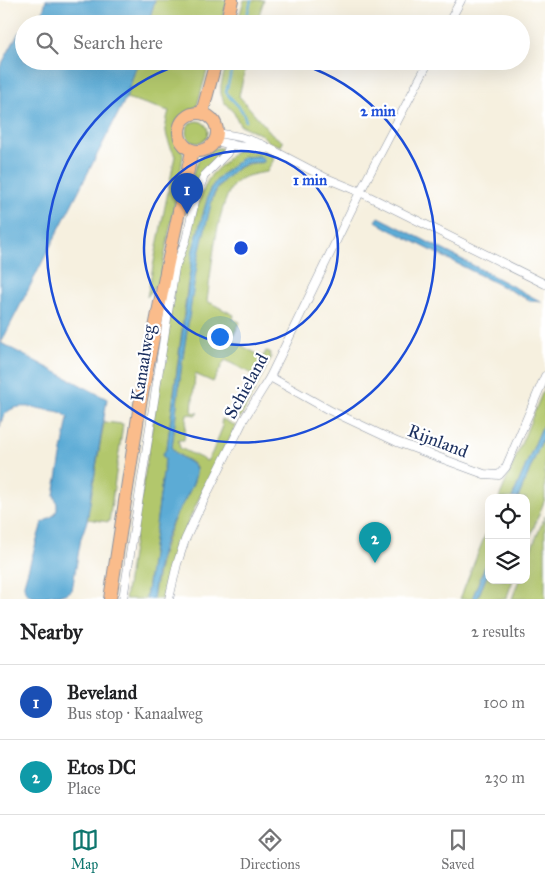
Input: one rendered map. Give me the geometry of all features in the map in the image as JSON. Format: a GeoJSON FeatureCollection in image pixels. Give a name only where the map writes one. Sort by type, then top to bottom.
{"type":"FeatureCollection","features":[{"type":"Feature","properties":{"kind":"main road"},"geometry":{"type":"LineString","coordinates":[[228,15],[232,0]]}},
{"type":"Feature","properties":{"kind":"main road"},"geometry":{"type":"LineString","coordinates":[[202,113],[214,70]]}},
{"type":"Feature","properties":{"kind":"main road"},"geometry":{"type":"LineString","coordinates":[[192,113],[202,113],[213,120],[216,137],[205,150],[192,151],[183,146],[178,137],[178,127],[184,118],[192,113]]}},
{"type":"Feature","properties":{"kind":"main road","name":"Kanaalweg"},"geometry":{"type":"LineString","coordinates":[[110,599],[140,404],[192,151]]}},
{"type":"Feature","properties":{"kind":"street"},"geometry":{"type":"LineString","coordinates":[[453,15],[461,0]]}},
{"type":"Feature","properties":{"kind":"street","name":"Schieland"},"geometry":{"type":"LineString","coordinates":[[169,599],[176,564],[185,540],[244,419],[270,377],[360,192],[424,70]]}},
{"type":"Feature","properties":{"kind":"street"},"geometry":{"type":"LineString","coordinates":[[216,137],[230,144],[270,148]]}},
{"type":"Feature","properties":{"kind":"street"},"geometry":{"type":"LineString","coordinates":[[216,137],[253,141],[270,148],[326,178],[360,192],[545,284]]}},
{"type":"Feature","properties":{"kind":"street","name":"Kanaalweg"},"geometry":{"type":"LineString","coordinates":[[123,599],[175,268],[186,240],[195,201],[204,176],[227,153],[230,144]]}},
{"type":"Feature","properties":{"kind":"street","name":"Rijnland"},"geometry":{"type":"LineString","coordinates":[[270,377],[329,410],[390,438],[484,474],[499,475],[506,467],[545,376]]}},
{"type":"Feature","properties":{"kind":"green space"},"geometry":{"type":"Polygon","coordinates":[[[155,0],[228,0],[223,15],[151,15],[155,0]]]}},
{"type":"Feature","properties":{"kind":"green space"},"geometry":{"type":"Polygon","coordinates":[[[244,0],[264,0],[259,15],[240,15],[244,0]]]}},
{"type":"Feature","properties":{"kind":"green space"},"geometry":{"type":"Polygon","coordinates":[[[135,70],[207,70],[197,106],[180,116],[176,123],[175,136],[182,148],[183,156],[179,181],[160,280],[147,297],[175,156],[166,134],[169,111],[126,98],[135,70]]]}},
{"type":"Feature","properties":{"kind":"green space"},"geometry":{"type":"Polygon","coordinates":[[[225,70],[245,70],[239,96],[272,134],[283,142],[281,146],[269,142],[262,135],[240,125],[234,113],[224,102],[221,94],[225,70]]]}},
{"type":"Feature","properties":{"kind":"green space"},"geometry":{"type":"Polygon","coordinates":[[[197,121],[205,124],[208,132],[205,140],[197,143],[189,140],[186,132],[189,124],[197,121]]]}},
{"type":"Feature","properties":{"kind":"green space"},"geometry":{"type":"Polygon","coordinates":[[[215,148],[221,148],[222,152],[205,172],[189,213],[186,213],[195,167],[202,156],[215,148]]]}},
{"type":"Feature","properties":{"kind":"green space"},"geometry":{"type":"Polygon","coordinates":[[[237,150],[261,152],[274,156],[267,172],[240,179],[230,190],[224,203],[216,237],[207,301],[234,315],[233,319],[240,322],[231,340],[263,357],[266,351],[270,352],[271,358],[240,418],[234,415],[254,375],[225,360],[213,382],[195,374],[192,412],[198,413],[196,415],[187,414],[184,440],[178,440],[180,448],[207,461],[223,426],[221,424],[222,419],[236,426],[193,511],[169,577],[165,599],[153,599],[166,541],[174,519],[194,482],[196,471],[194,465],[177,454],[172,448],[179,385],[202,232],[213,198],[226,177],[243,166],[262,163],[259,156],[243,157],[219,177],[210,189],[188,281],[167,448],[163,455],[165,459],[146,599],[125,599],[177,270],[207,182],[212,174],[237,150]]]}},
{"type":"Feature","properties":{"kind":"green space"},"geometry":{"type":"Polygon","coordinates":[[[545,386],[545,420],[514,494],[501,494],[545,386]]]}},
{"type":"Feature","properties":{"kind":"green space"},"geometry":{"type":"Polygon","coordinates":[[[104,422],[123,424],[109,522],[87,519],[104,422]]]}},
{"type":"Feature","properties":{"kind":"green space"},"geometry":{"type":"Polygon","coordinates":[[[545,433],[545,499],[530,537],[530,494],[520,494],[545,433]]]}},
{"type":"Feature","properties":{"kind":"green space"},"geometry":{"type":"Polygon","coordinates":[[[545,516],[545,599],[512,599],[518,584],[530,584],[530,552],[545,516]]]}},
{"type":"Feature","properties":{"kind":"green space"},"geometry":{"type":"Polygon","coordinates":[[[485,535],[485,566],[472,599],[460,599],[485,535]]]}},
{"type":"Feature","properties":{"kind":"green space"},"geometry":{"type":"Polygon","coordinates":[[[485,580],[485,584],[512,584],[506,599],[477,599],[485,580]]]}},
{"type":"Feature","properties":{"kind":"water"},"geometry":{"type":"Polygon","coordinates":[[[46,0],[155,0],[151,15],[42,15],[46,0]]]}},
{"type":"Feature","properties":{"kind":"water"},"geometry":{"type":"Polygon","coordinates":[[[15,39],[15,70],[135,70],[126,98],[1,343],[107,399],[87,521],[81,538],[72,590],[63,595],[40,598],[32,597],[26,593],[24,584],[42,523],[54,515],[57,510],[54,495],[68,418],[56,411],[18,407],[6,413],[0,427],[0,67],[15,39]]]}},
{"type":"Feature","properties":{"kind":"water"},"geometry":{"type":"Polygon","coordinates":[[[259,156],[264,159],[264,162],[247,163],[236,169],[219,185],[213,196],[198,259],[181,370],[172,448],[196,468],[195,475],[190,490],[173,520],[167,536],[159,563],[153,599],[146,599],[165,459],[162,455],[167,448],[193,249],[210,189],[219,177],[243,157],[259,156]]]}},
{"type":"Feature","properties":{"kind":"water"},"geometry":{"type":"Polygon","coordinates":[[[379,217],[542,302],[531,301],[387,228],[376,221],[379,217]]]}},
{"type":"Feature","properties":{"kind":"water"},"geometry":{"type":"Polygon","coordinates":[[[545,420],[545,433],[520,494],[514,494],[545,420]]]}},
{"type":"Feature","properties":{"kind":"water"},"geometry":{"type":"Polygon","coordinates":[[[485,566],[485,580],[477,599],[472,599],[485,566]]]}},
{"type":"Feature","properties":{"kind":"waterway"},"geometry":{"type":"LineString","coordinates":[[247,15],[251,0]]}},
{"type":"Feature","properties":{"kind":"waterway"},"geometry":{"type":"LineString","coordinates":[[232,70],[226,92],[240,108],[246,121]]}},
{"type":"Feature","properties":{"kind":"place","name":"Beveland"},"geometry":{"type":"Point","coordinates":[187,214]}},
{"type":"Feature","properties":{"kind":"place","name":"Etos DC"},"geometry":{"type":"Point","coordinates":[375,563]}}]}
